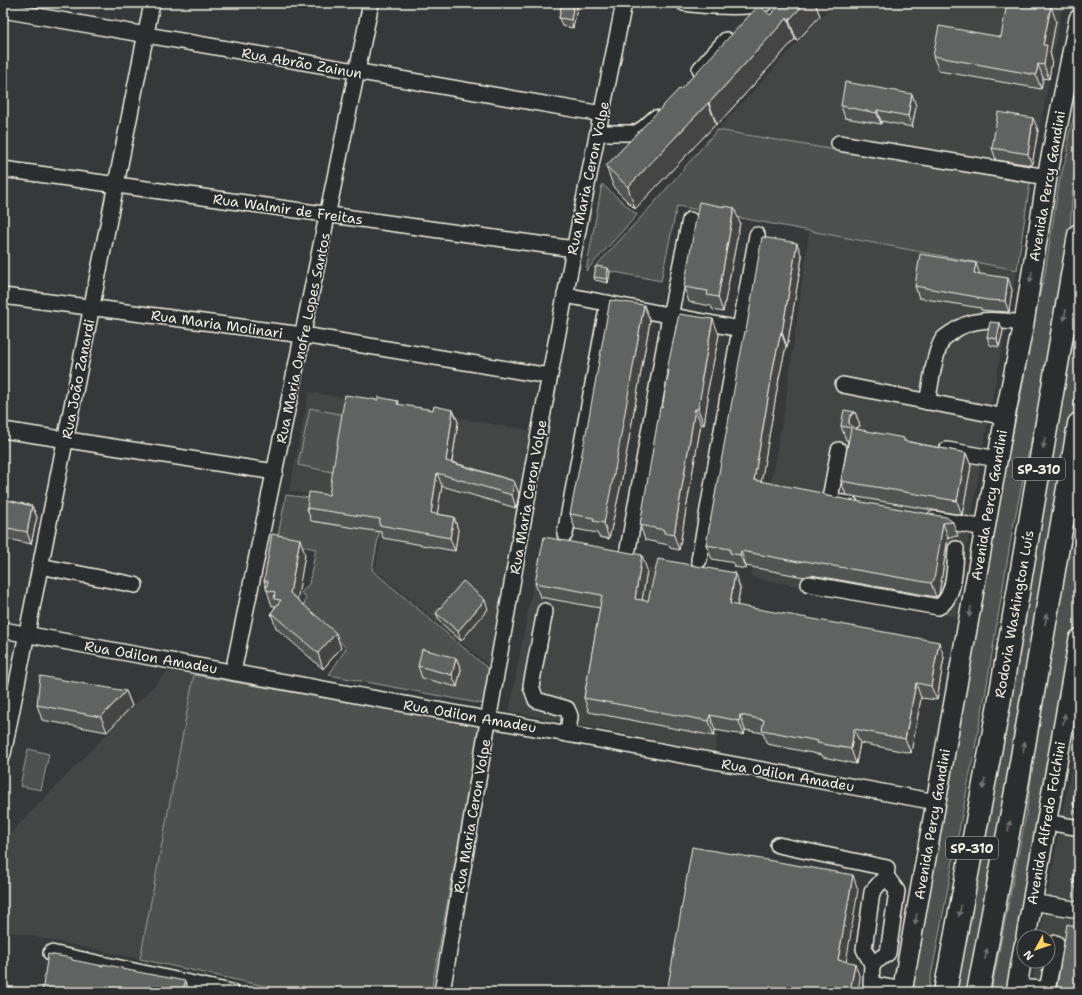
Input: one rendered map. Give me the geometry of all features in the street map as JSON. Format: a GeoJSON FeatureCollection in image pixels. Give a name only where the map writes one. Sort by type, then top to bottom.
{"type":"FeatureCollection","features":[{"type":"Feature","properties":{"kind":"highway","name":"Rodovia Washington Luís"},"geometry":{"type":"LineString","coordinates":[[946,992],[999,704],[1079,235]]}},
{"type":"Feature","properties":{"kind":"highway","name":"SP-310"},"geometry":{"type":"LineString","coordinates":[[978,992],[1017,786],[1079,424]]}},
{"type":"Feature","properties":{"kind":"main road","name":"Avenida Percy Gandini"},"geometry":{"type":"LineString","coordinates":[[903,991],[997,459],[1024,323],[1047,177],[1079,19]]}},
{"type":"Feature","properties":{"kind":"main road","name":"Avenida Alfredo Folchini"},"geometry":{"type":"LineString","coordinates":[[1027,929],[1047,822],[1073,701],[1078,644]]}},
{"type":"Feature","properties":{"kind":"main road"},"geometry":{"type":"LineString","coordinates":[[1016,989],[1020,969]]}},
{"type":"Feature","properties":{"kind":"street","name":"Rua João Zanardi"},"geometry":{"type":"LineString","coordinates":[[3,754],[6,726],[27,634],[152,3]]}},
{"type":"Feature","properties":{"kind":"street","name":"Rua Maria Onofre Lopes Santos"},"geometry":{"type":"LineString","coordinates":[[233,672],[371,3]]}},
{"type":"Feature","properties":{"kind":"street","name":"Rua Maria Ceron Volpe"},"geometry":{"type":"LineString","coordinates":[[442,992],[488,719],[549,376],[624,3]]}},
{"type":"Feature","properties":{"kind":"street"},"geometry":{"type":"LineString","coordinates":[[684,3],[723,6],[759,5],[765,3]]}},
{"type":"Feature","properties":{"kind":"street","name":"Rua Abrão Zainun"},"geometry":{"type":"LineString","coordinates":[[3,10],[602,114]]}},
{"type":"Feature","properties":{"kind":"street"},"geometry":{"type":"LineString","coordinates":[[693,77],[726,40]]}},
{"type":"Feature","properties":{"kind":"street"},"geometry":{"type":"LineString","coordinates":[[598,133],[636,133],[653,121],[663,110]]}},
{"type":"Feature","properties":{"kind":"street"},"geometry":{"type":"LineString","coordinates":[[839,143],[1047,177]]}},
{"type":"Feature","properties":{"kind":"street","name":"Rua Walmir de Freitas"},"geometry":{"type":"LineString","coordinates":[[3,169],[574,249]]}},
{"type":"Feature","properties":{"kind":"street"},"geometry":{"type":"LineString","coordinates":[[628,549],[670,316],[690,220]]}},
{"type":"Feature","properties":{"kind":"street"},"geometry":{"type":"LineString","coordinates":[[699,560],[757,235]]}},
{"type":"Feature","properties":{"kind":"street"},"geometry":{"type":"LineString","coordinates":[[565,295],[740,329]]}},
{"type":"Feature","properties":{"kind":"street","name":"Rua Maria Molinari"},"geometry":{"type":"LineString","coordinates":[[3,296],[303,335],[549,376]]}},
{"type":"Feature","properties":{"kind":"street"},"geometry":{"type":"LineString","coordinates":[[565,534],[608,304]]}},
{"type":"Feature","properties":{"kind":"street"},"geometry":{"type":"LineString","coordinates":[[927,402],[937,354],[944,339],[957,328],[974,321],[1003,320],[1024,323]]}},
{"type":"Feature","properties":{"kind":"street"},"geometry":{"type":"LineString","coordinates":[[844,385],[1005,417]]}},
{"type":"Feature","properties":{"kind":"street"},"geometry":{"type":"LineString","coordinates":[[3,430],[275,472]]}},
{"type":"Feature","properties":{"kind":"street"},"geometry":{"type":"LineString","coordinates":[[932,447],[997,459]]}},
{"type":"Feature","properties":{"kind":"street"},"geometry":{"type":"LineString","coordinates":[[839,450],[830,493],[834,502],[865,507]]}},
{"type":"Feature","properties":{"kind":"street"},"geometry":{"type":"LineString","coordinates":[[919,517],[985,528]]}},
{"type":"Feature","properties":{"kind":"street"},"geometry":{"type":"LineString","coordinates":[[809,584],[938,607],[943,605],[946,601],[954,578],[956,549]]}},
{"type":"Feature","properties":{"kind":"street"},"geometry":{"type":"LineString","coordinates":[[40,566],[135,585]]}},
{"type":"Feature","properties":{"kind":"street"},"geometry":{"type":"LineString","coordinates":[[954,578],[976,581]]}},
{"type":"Feature","properties":{"kind":"street"},"geometry":{"type":"LineString","coordinates":[[545,611],[531,686],[536,700],[567,708],[570,716],[568,734]]}},
{"type":"Feature","properties":{"kind":"street","name":"Rua Odilon Amadeu"},"geometry":{"type":"LineString","coordinates":[[3,630],[936,802]]}},
{"type":"Feature","properties":{"kind":"street"},"geometry":{"type":"LineString","coordinates":[[1047,822],[1079,828]]}},
{"type":"Feature","properties":{"kind":"street"},"geometry":{"type":"LineString","coordinates":[[778,845],[887,868],[886,876],[872,892],[864,949],[872,964],[870,988],[903,991]]}},
{"type":"Feature","properties":{"kind":"street"},"geometry":{"type":"LineString","coordinates":[[872,964],[888,952],[897,891],[886,876]]}},
{"type":"Feature","properties":{"kind":"street"},"geometry":{"type":"LineString","coordinates":[[1032,902],[1079,910]]}},
{"type":"Feature","properties":{"kind":"street"},"geometry":{"type":"LineString","coordinates":[[51,953],[231,992]]}},
{"type":"Feature","properties":{"kind":"street"},"geometry":{"type":"LineString","coordinates":[[1016,989],[1043,989],[1048,985],[1051,969]]}},
{"type":"Feature","properties":{"kind":"shaded area"},"geometry":{"type":"Polygon","coordinates":[[[834,3],[1063,3],[1030,183],[717,130],[834,3]]]}},
{"type":"Feature","properties":{"kind":"shaded area"},"geometry":{"type":"Polygon","coordinates":[[[1079,98],[1079,152],[1073,184],[1069,246],[1012,532],[986,690],[928,992],[910,992],[949,771],[992,548],[994,525],[1021,394],[1033,322],[1045,273],[1059,183],[1068,151],[1068,138],[1079,98]]]}},
{"type":"Feature","properties":{"kind":"shaded area"},"geometry":{"type":"Polygon","coordinates":[[[717,130],[1030,183],[1017,270],[677,206],[661,281],[594,268],[655,202],[717,130]]]}},
{"type":"Feature","properties":{"kind":"shaded area"},"geometry":{"type":"Polygon","coordinates":[[[602,184],[637,215],[586,271],[602,184]]]}},
{"type":"Feature","properties":{"kind":"shaded area"},"geometry":{"type":"Polygon","coordinates":[[[809,232],[1017,270],[984,442],[956,617],[751,577],[785,406],[809,232]]]}},
{"type":"Feature","properties":{"kind":"shaded area"},"geometry":{"type":"Polygon","coordinates":[[[1079,278],[1079,378],[968,992],[952,992],[1079,278]]]}},
{"type":"Feature","properties":{"kind":"shaded area"},"geometry":{"type":"Polygon","coordinates":[[[309,392],[533,431],[492,668],[375,570],[387,507],[289,491],[309,392]]]}},
{"type":"Feature","properties":{"kind":"shaded area"},"geometry":{"type":"Polygon","coordinates":[[[310,408],[349,416],[337,473],[298,465],[310,408]]]}},
{"type":"Feature","properties":{"kind":"shaded area"},"geometry":{"type":"Polygon","coordinates":[[[1079,479],[1079,607],[1020,929],[1016,929],[1016,949],[1008,992],[991,992],[1026,815],[1045,680],[1079,479]]]}},
{"type":"Feature","properties":{"kind":"shaded area"},"geometry":{"type":"Polygon","coordinates":[[[286,495],[384,507],[372,570],[491,671],[483,704],[329,675],[346,648],[304,605],[306,597],[301,593],[309,584],[316,549],[277,541],[286,495]]]}},
{"type":"Feature","properties":{"kind":"shaded area"},"geometry":{"type":"Polygon","coordinates":[[[540,548],[743,585],[715,752],[509,711],[540,548]]]}},
{"type":"Feature","properties":{"kind":"shaded area"},"geometry":{"type":"Polygon","coordinates":[[[168,671],[194,675],[140,959],[3,930],[3,841],[168,671]]]}},
{"type":"Feature","properties":{"kind":"shaded area"},"geometry":{"type":"Polygon","coordinates":[[[194,675],[480,725],[431,992],[292,992],[140,959],[194,675]]]}},
{"type":"Feature","properties":{"kind":"shaded area"},"geometry":{"type":"Polygon","coordinates":[[[1079,725],[1079,992],[1030,992],[1034,969],[1056,969],[1056,929],[1041,929],[1079,725]]]}},
{"type":"Feature","properties":{"kind":"shaded area"},"geometry":{"type":"Polygon","coordinates":[[[28,749],[49,754],[41,790],[20,786],[28,749]]]}},
{"type":"Feature","properties":{"kind":"building"},"geometry":{"type":"Polygon","coordinates":[[[562,3],[574,3],[571,20],[559,18],[562,3]]]}},
{"type":"Feature","properties":{"kind":"building"},"geometry":{"type":"Polygon","coordinates":[[[782,3],[805,3],[789,20],[787,18],[709,103],[628,187],[606,166],[679,89],[680,90],[759,5],[770,15],[782,3]]]}},
{"type":"Feature","properties":{"kind":"building"},"geometry":{"type":"Polygon","coordinates":[[[1007,3],[1033,3],[1051,6],[1043,45],[1047,45],[1044,65],[1038,64],[1036,75],[933,56],[939,26],[1001,37],[1007,3]]]}},
{"type":"Feature","properties":{"kind":"building"},"geometry":{"type":"Polygon","coordinates":[[[845,82],[912,94],[908,116],[877,110],[877,113],[841,106],[845,82]]]}},
{"type":"Feature","properties":{"kind":"building"},"geometry":{"type":"Polygon","coordinates":[[[998,112],[1033,118],[1028,154],[992,148],[998,112]]]}},
{"type":"Feature","properties":{"kind":"building"},"geometry":{"type":"Polygon","coordinates":[[[699,202],[734,208],[718,297],[707,295],[708,291],[684,287],[699,202]]]}},
{"type":"Feature","properties":{"kind":"building"},"geometry":{"type":"Polygon","coordinates":[[[762,237],[797,243],[782,332],[774,363],[754,480],[822,493],[827,496],[946,517],[953,522],[943,523],[934,580],[931,583],[805,561],[799,562],[741,551],[740,555],[730,553],[730,549],[706,545],[762,237]]]}},
{"type":"Feature","properties":{"kind":"building"},"geometry":{"type":"Polygon","coordinates":[[[920,254],[976,263],[974,273],[1008,278],[1005,301],[987,300],[915,286],[920,254]]]}},
{"type":"Feature","properties":{"kind":"building"},"geometry":{"type":"Polygon","coordinates":[[[596,266],[608,268],[607,279],[594,277],[596,266]]]}},
{"type":"Feature","properties":{"kind":"building"},"geometry":{"type":"Polygon","coordinates":[[[610,300],[644,305],[604,523],[593,521],[594,518],[570,514],[610,300]]]}},
{"type":"Feature","properties":{"kind":"building"},"geometry":{"type":"Polygon","coordinates":[[[679,314],[713,319],[701,382],[703,382],[698,409],[695,409],[674,535],[664,533],[664,530],[640,525],[660,407],[662,408],[669,370],[667,370],[679,314]]]}},
{"type":"Feature","properties":{"kind":"building"},"geometry":{"type":"Polygon","coordinates":[[[990,322],[1000,323],[997,339],[987,337],[990,322]]]}},
{"type":"Feature","properties":{"kind":"building"},"geometry":{"type":"Polygon","coordinates":[[[345,395],[378,400],[378,397],[398,401],[397,404],[433,410],[434,406],[453,410],[446,461],[514,481],[512,495],[437,473],[431,513],[454,517],[450,538],[379,525],[380,519],[307,508],[309,492],[329,495],[345,395]]]}},
{"type":"Feature","properties":{"kind":"building"},"geometry":{"type":"Polygon","coordinates":[[[844,410],[855,412],[851,415],[849,423],[856,429],[904,438],[904,441],[966,453],[957,501],[841,481],[851,428],[841,426],[844,410]]]}},
{"type":"Feature","properties":{"kind":"building"},"geometry":{"type":"Polygon","coordinates":[[[3,499],[32,506],[27,532],[3,527],[3,499]]]}},
{"type":"Feature","properties":{"kind":"building"},"geometry":{"type":"Polygon","coordinates":[[[272,534],[300,539],[290,593],[336,633],[318,653],[271,613],[281,600],[274,599],[275,592],[266,590],[268,581],[264,581],[272,534]]]}},
{"type":"Feature","properties":{"kind":"building"},"geometry":{"type":"Polygon","coordinates":[[[544,537],[642,555],[635,599],[648,601],[658,559],[735,573],[730,604],[939,642],[931,686],[916,683],[905,739],[854,729],[851,749],[817,743],[818,741],[762,730],[764,720],[740,715],[739,721],[710,715],[709,721],[584,698],[602,595],[535,583],[544,537]]]}},
{"type":"Feature","properties":{"kind":"building"},"geometry":{"type":"Polygon","coordinates":[[[463,581],[485,600],[458,631],[436,613],[463,581]]]}},
{"type":"Feature","properties":{"kind":"building"},"geometry":{"type":"Polygon","coordinates":[[[422,649],[456,658],[452,675],[418,666],[422,649]]]}},
{"type":"Feature","properties":{"kind":"building"},"geometry":{"type":"Polygon","coordinates":[[[40,676],[126,691],[101,717],[37,705],[40,676]]]}},
{"type":"Feature","properties":{"kind":"building"},"geometry":{"type":"Polygon","coordinates":[[[1079,765],[1079,806],[1073,804],[1079,765]]]}},
{"type":"Feature","properties":{"kind":"building"},"geometry":{"type":"Polygon","coordinates":[[[1079,845],[1079,882],[1073,881],[1079,845]]]}},
{"type":"Feature","properties":{"kind":"building"},"geometry":{"type":"Polygon","coordinates":[[[692,847],[853,875],[838,960],[855,963],[850,992],[667,992],[692,847]]]}},
{"type":"Feature","properties":{"kind":"building"},"geometry":{"type":"Polygon","coordinates":[[[1067,924],[1079,927],[1079,992],[1056,992],[1067,924]]]}},
{"type":"Feature","properties":{"kind":"building"},"geometry":{"type":"Polygon","coordinates":[[[48,954],[72,958],[72,960],[103,966],[103,964],[185,981],[183,992],[42,992],[48,954]]]}},
{"type":"Feature","properties":{"kind":"building"},"geometry":{"type":"Polygon","coordinates":[[[3,986],[32,992],[3,992],[3,986]]]}},
{"type":"Feature","properties":{"kind":"building"},"geometry":{"type":"Polygon","coordinates":[[[221,989],[233,992],[221,992],[221,989]]]}}]}
